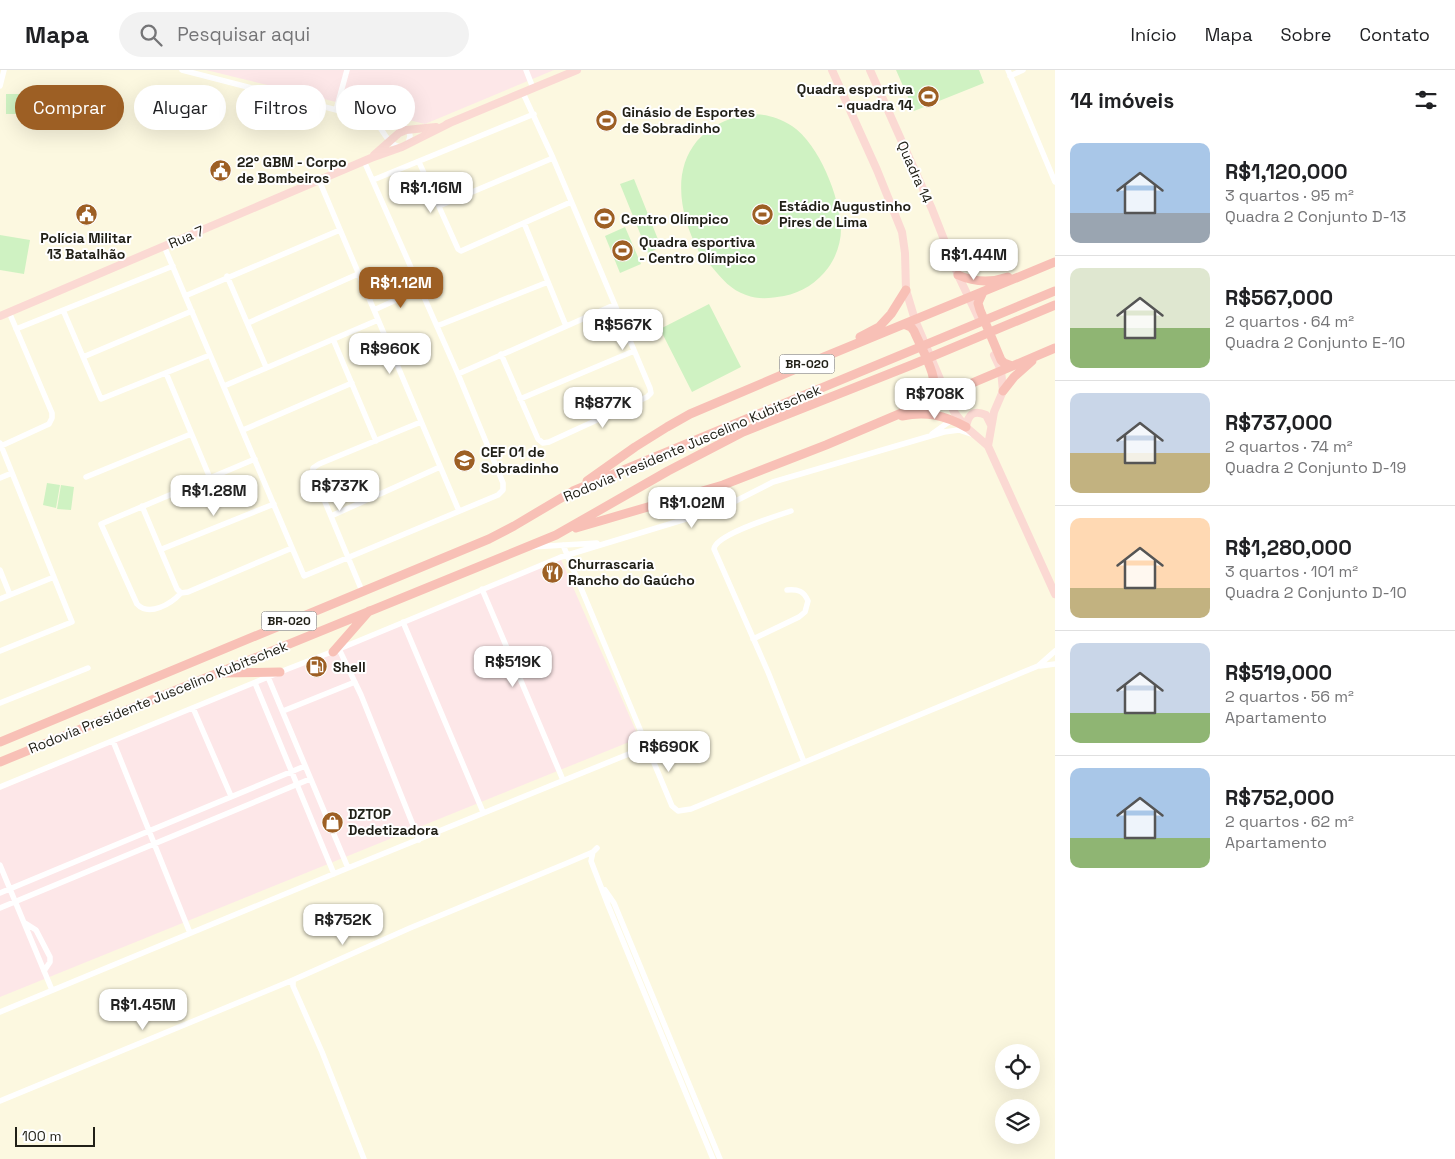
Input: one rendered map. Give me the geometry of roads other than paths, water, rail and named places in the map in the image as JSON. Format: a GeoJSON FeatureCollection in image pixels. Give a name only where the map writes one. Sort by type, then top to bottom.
{"type":"FeatureCollection","features":[{"type":"Feature","properties":{"kind":"highway"},"geometry":{"type":"LineString","coordinates":[[958,275],[982,282],[1002,279],[1055,261]]}},
{"type":"Feature","properties":{"kind":"highway","name":"BR-020"},"geometry":{"type":"LineString","coordinates":[[573,491],[635,447],[674,423],[722,400],[1055,261]]}},
{"type":"Feature","properties":{"kind":"highway"},"geometry":{"type":"LineString","coordinates":[[824,357],[878,327],[891,314],[906,290]]}},
{"type":"Feature","properties":{"kind":"highway","name":"Rodovia Presidente Juscelino Kubitschek"},"geometry":{"type":"LineString","coordinates":[[0,742],[489,539],[573,491],[1055,291]]}},
{"type":"Feature","properties":{"kind":"highway"},"geometry":{"type":"LineString","coordinates":[[983,292],[978,303],[980,310],[1001,360],[1012,366]]}},
{"type":"Feature","properties":{"kind":"highway","name":"Rodovia Presidente Juscelino Kubitschek"},"geometry":{"type":"LineString","coordinates":[[0,762],[556,534],[743,432],[1055,305]]}},
{"type":"Feature","properties":{"kind":"highway"},"geometry":{"type":"LineString","coordinates":[[904,324],[911,327],[914,331],[931,370],[936,389],[932,399]]}},
{"type":"Feature","properties":{"kind":"highway","name":"BR-020"},"geometry":{"type":"LineString","coordinates":[[556,534],[723,485],[826,445],[1055,348]]}},
{"type":"Feature","properties":{"kind":"highway"},"geometry":{"type":"LineString","coordinates":[[1003,391],[1014,377],[1042,353]]}},
{"type":"Feature","properties":{"kind":"highway"},"geometry":{"type":"LineString","coordinates":[[991,375],[997,360]]}},
{"type":"Feature","properties":{"kind":"highway"},"geometry":{"type":"LineString","coordinates":[[884,419],[924,413],[954,418],[966,427]]}},
{"type":"Feature","properties":{"kind":"highway"},"geometry":{"type":"LineString","coordinates":[[336,651],[371,609]]}},
{"type":"Feature","properties":{"kind":"highway"},"geometry":{"type":"LineString","coordinates":[[216,673],[280,672]]}},
{"type":"Feature","properties":{"kind":"main road","name":"Rua 7"},"geometry":{"type":"LineString","coordinates":[[0,316],[319,180],[405,146],[450,123],[523,93],[565,72],[577,70]]}},
{"type":"Feature","properties":{"kind":"main road"},"geometry":{"type":"LineString","coordinates":[[832,70],[878,170],[902,232],[905,253],[906,290],[954,418]]}},
{"type":"Feature","properties":{"kind":"main road","name":"Quadra 14"},"geometry":{"type":"LineString","coordinates":[[870,70],[932,209],[958,275],[997,360],[1001,370],[1003,391]]}},
{"type":"Feature","properties":{"kind":"main road","name":"Rua 7"},"geometry":{"type":"LineString","coordinates":[[415,129],[450,123]]}},
{"type":"Feature","properties":{"kind":"main road","name":"Rua 7"},"geometry":{"type":"LineString","coordinates":[[367,160],[399,133],[409,130]]}},
{"type":"Feature","properties":{"kind":"main road"},"geometry":{"type":"LineString","coordinates":[[988,446],[994,412],[1003,391]]}},
{"type":"Feature","properties":{"kind":"main road"},"geometry":{"type":"LineString","coordinates":[[991,425],[986,415],[976,412],[971,413],[968,417],[966,427],[988,446],[1055,594]]}},
{"type":"Feature","properties":{"kind":"street"},"geometry":{"type":"LineString","coordinates":[[0,86],[4,70]]}},
{"type":"Feature","properties":{"kind":"street"},"geometry":{"type":"LineString","coordinates":[[183,70],[336,110]]}},
{"type":"Feature","properties":{"kind":"street"},"geometry":{"type":"LineString","coordinates":[[343,85],[347,70]]}},
{"type":"Feature","properties":{"kind":"street"},"geometry":{"type":"LineString","coordinates":[[526,70],[534,88]]}},
{"type":"Feature","properties":{"kind":"street"},"geometry":{"type":"LineString","coordinates":[[1023,70],[1009,73],[1055,182]]}},
{"type":"Feature","properties":{"kind":"street"},"geometry":{"type":"LineString","coordinates":[[501,354],[538,438],[543,443],[550,442],[648,397],[651,393],[553,158],[523,93]]}},
{"type":"Feature","properties":{"kind":"street"},"geometry":{"type":"LineString","coordinates":[[373,180],[534,114]]}},
{"type":"Feature","properties":{"kind":"street"},"geometry":{"type":"LineString","coordinates":[[383,130],[388,141],[394,145],[405,146],[410,139],[409,130]]}},
{"type":"Feature","properties":{"kind":"street"},"geometry":{"type":"LineString","coordinates":[[439,206],[553,158]]}},
{"type":"Feature","properties":{"kind":"street"},"geometry":{"type":"LineString","coordinates":[[164,246],[304,576],[498,495],[504,490],[503,483],[458,374],[373,180],[367,160]]}},
{"type":"Feature","properties":{"kind":"street"},"geometry":{"type":"LineString","coordinates":[[419,162],[458,249],[461,251],[571,202]]}},
{"type":"Feature","properties":{"kind":"street"},"geometry":{"type":"LineString","coordinates":[[319,180],[459,511]]}},
{"type":"Feature","properties":{"kind":"street"},"geometry":{"type":"LineString","coordinates":[[524,223],[566,326]]}},
{"type":"Feature","properties":{"kind":"street"},"geometry":{"type":"LineString","coordinates":[[185,296],[227,276],[340,230]]}},
{"type":"Feature","properties":{"kind":"street"},"geometry":{"type":"LineString","coordinates":[[16,329],[173,266]]}},
{"type":"Feature","properties":{"kind":"street"},"geometry":{"type":"LineString","coordinates":[[365,290],[412,272]]}},
{"type":"Feature","properties":{"kind":"street"},"geometry":{"type":"LineString","coordinates":[[248,323],[358,274]]}},
{"type":"Feature","properties":{"kind":"street"},"geometry":{"type":"LineString","coordinates":[[227,276],[266,367]]}},
{"type":"Feature","properties":{"kind":"street"},"geometry":{"type":"LineString","coordinates":[[437,326],[548,282]]}},
{"type":"Feature","properties":{"kind":"street"},"geometry":{"type":"LineString","coordinates":[[374,310],[420,289]]}},
{"type":"Feature","properties":{"kind":"street"},"geometry":{"type":"LineString","coordinates":[[458,374],[614,305]]}},
{"type":"Feature","properties":{"kind":"street"},"geometry":{"type":"LineString","coordinates":[[63,310],[101,399],[210,356]]}},
{"type":"Feature","properties":{"kind":"street"},"geometry":{"type":"LineString","coordinates":[[83,357],[192,311]]}},
{"type":"Feature","properties":{"kind":"street"},"geometry":{"type":"LineString","coordinates":[[0,651],[72,622],[0,444],[49,424],[52,418],[52,413],[9,312]]}},
{"type":"Feature","properties":{"kind":"street"},"geometry":{"type":"LineString","coordinates":[[224,386],[378,320]]}},
{"type":"Feature","properties":{"kind":"street"},"geometry":{"type":"LineString","coordinates":[[333,339],[376,441]]}},
{"type":"Feature","properties":{"kind":"street"},"geometry":{"type":"LineString","coordinates":[[520,399],[634,351]]}},
{"type":"Feature","properties":{"kind":"street"},"geometry":{"type":"LineString","coordinates":[[166,373],[210,478]]}},
{"type":"Feature","properties":{"kind":"street"},"geometry":{"type":"LineString","coordinates":[[243,430],[352,383]]}},
{"type":"Feature","properties":{"kind":"street"},"geometry":{"type":"LineString","coordinates":[[926,438],[954,418]]}},
{"type":"Feature","properties":{"kind":"street"},"geometry":{"type":"LineString","coordinates":[[362,591],[313,474],[314,468],[319,464],[421,422]]}},
{"type":"Feature","properties":{"kind":"street"},"geometry":{"type":"LineString","coordinates":[[0,787],[568,555],[722,508],[773,482],[959,430],[975,436]]}},
{"type":"Feature","properties":{"kind":"street"},"geometry":{"type":"LineString","coordinates":[[86,476],[191,434]]}},
{"type":"Feature","properties":{"kind":"street"},"geometry":{"type":"LineString","coordinates":[[255,459],[100,524],[137,604],[141,609],[148,610],[177,598],[181,593],[188,592],[292,548]]}},
{"type":"Feature","properties":{"kind":"street"},"geometry":{"type":"LineString","coordinates":[[330,516],[440,467]]}},
{"type":"Feature","properties":{"kind":"street"},"geometry":{"type":"LineString","coordinates":[[0,478],[12,473]]}},
{"type":"Feature","properties":{"kind":"street"},"geometry":{"type":"LineString","coordinates":[[162,549],[274,504]]}},
{"type":"Feature","properties":{"kind":"street"},"geometry":{"type":"LineString","coordinates":[[142,506],[162,549],[177,589],[181,593]]}},
{"type":"Feature","properties":{"kind":"street"},"geometry":{"type":"LineString","coordinates":[[791,511],[727,536],[714,545],[715,553],[752,639],[771,676],[804,762]]}},
{"type":"Feature","properties":{"kind":"street"},"geometry":{"type":"LineString","coordinates":[[524,547],[607,542]]}},
{"type":"Feature","properties":{"kind":"street"},"geometry":{"type":"LineString","coordinates":[[563,545],[646,747],[672,806],[678,811],[691,810],[1038,666],[1055,664]]}},
{"type":"Feature","properties":{"kind":"street"},"geometry":{"type":"LineString","coordinates":[[0,570],[10,594]]}},
{"type":"Feature","properties":{"kind":"street"},"geometry":{"type":"LineString","coordinates":[[0,599],[54,577]]}},
{"type":"Feature","properties":{"kind":"street"},"geometry":{"type":"LineString","coordinates":[[482,589],[562,780]]}},
{"type":"Feature","properties":{"kind":"street"},"geometry":{"type":"LineString","coordinates":[[752,639],[799,617],[805,612],[808,601],[806,596],[795,589],[787,590]]}},
{"type":"Feature","properties":{"kind":"street"},"geometry":{"type":"LineString","coordinates":[[403,622],[483,812]]}},
{"type":"Feature","properties":{"kind":"street"},"geometry":{"type":"LineString","coordinates":[[336,651],[355,682],[419,840]]}},
{"type":"Feature","properties":{"kind":"street"},"geometry":{"type":"LineString","coordinates":[[1038,666],[1055,651]]}},
{"type":"Feature","properties":{"kind":"street"},"geometry":{"type":"LineString","coordinates":[[0,703],[88,668]]}},
{"type":"Feature","properties":{"kind":"street"},"geometry":{"type":"LineString","coordinates":[[268,677],[348,868]]}},
{"type":"Feature","properties":{"kind":"street"},"geometry":{"type":"LineString","coordinates":[[255,682],[334,874]]}},
{"type":"Feature","properties":{"kind":"street"},"geometry":{"type":"LineString","coordinates":[[283,711],[355,682]]}},
{"type":"Feature","properties":{"kind":"street"},"geometry":{"type":"LineString","coordinates":[[193,708],[231,796]]}},
{"type":"Feature","properties":{"kind":"street"},"geometry":{"type":"LineString","coordinates":[[113,742],[190,933]]}},
{"type":"Feature","properties":{"kind":"street"},"geometry":{"type":"LineString","coordinates":[[0,1012],[483,812],[646,747]]}},
{"type":"Feature","properties":{"kind":"street"},"geometry":{"type":"LineString","coordinates":[[0,893],[305,766]]}},
{"type":"Feature","properties":{"kind":"street"},"geometry":{"type":"LineString","coordinates":[[0,908],[310,779]]}},
{"type":"Feature","properties":{"kind":"street"},"geometry":{"type":"LineString","coordinates":[[0,1101],[293,980],[410,928],[595,850],[591,861],[713,1159]]}},
{"type":"Feature","properties":{"kind":"street"},"geometry":{"type":"LineString","coordinates":[[0,865],[52,990]]}},
{"type":"Feature","properties":{"kind":"street"},"geometry":{"type":"LineString","coordinates":[[601,884],[614,903],[720,1159]]}},
{"type":"Feature","properties":{"kind":"street"},"geometry":{"type":"LineString","coordinates":[[25,923],[36,930],[50,957],[50,962],[44,971]]}},
{"type":"Feature","properties":{"kind":"street"},"geometry":{"type":"LineString","coordinates":[[293,980],[293,986],[322,1052],[364,1159]]}},
{"type":"Feature","properties":{"kind":"place","name":"Quadra esportiva - quadra 14"},"geometry":{"type":"Point","coordinates":[929,97]}},
{"type":"Feature","properties":{"kind":"place","name":"Ginásio de Esportes de Sobradinho"},"geometry":{"type":"Point","coordinates":[606,120]}},
{"type":"Feature","properties":{"kind":"place","name":"22° GBM - Corpo de Bombeiros"},"geometry":{"type":"Point","coordinates":[221,170]}},
{"type":"Feature","properties":{"kind":"place","name":"Estádio Augustinho Pires de Lima"},"geometry":{"type":"Point","coordinates":[763,214]}},
{"type":"Feature","properties":{"kind":"place","name":"Polícia Militar 13 Batalhão"},"geometry":{"type":"Point","coordinates":[86,215]}},
{"type":"Feature","properties":{"kind":"place","name":"Centro Olímpico"},"geometry":{"type":"Point","coordinates":[605,219]}},
{"type":"Feature","properties":{"kind":"place","name":"Quadra esportiva - Centro Olímpico"},"geometry":{"type":"Point","coordinates":[623,250]}},
{"type":"Feature","properties":{"kind":"place","name":"CEF 01 de Sobradinho"},"geometry":{"type":"Point","coordinates":[465,460]}},
{"type":"Feature","properties":{"kind":"place","name":"Churrascaria Rancho do Gaúcho"},"geometry":{"type":"Point","coordinates":[552,572]}},
{"type":"Feature","properties":{"kind":"place","name":"Shell"},"geometry":{"type":"Point","coordinates":[317,667]}},
{"type":"Feature","properties":{"kind":"place","name":"DZTOP Dedetizadora"},"geometry":{"type":"Point","coordinates":[332,822]}}]}
